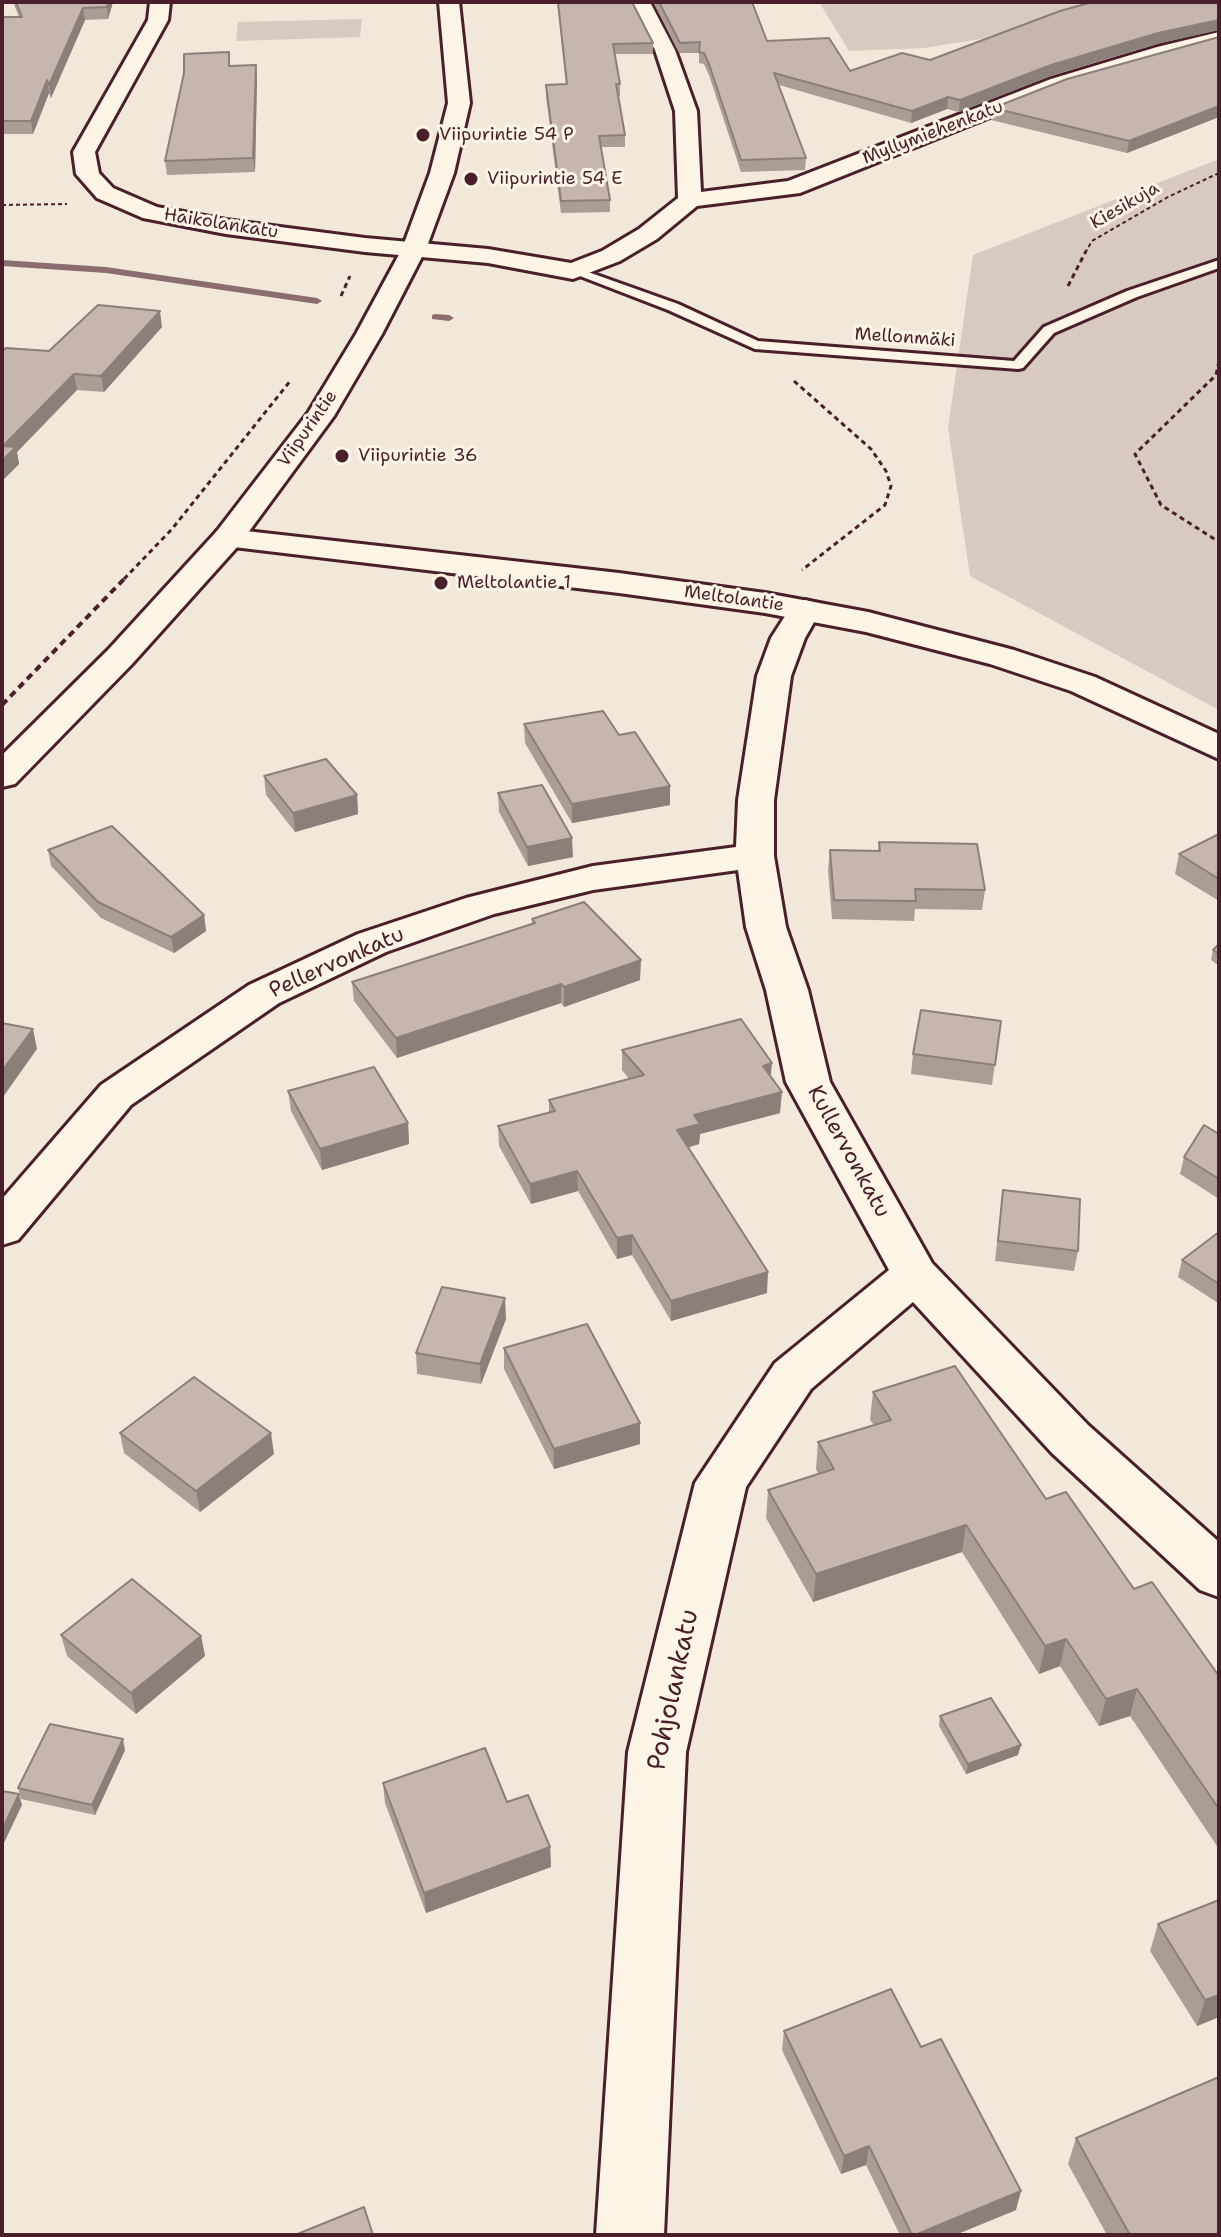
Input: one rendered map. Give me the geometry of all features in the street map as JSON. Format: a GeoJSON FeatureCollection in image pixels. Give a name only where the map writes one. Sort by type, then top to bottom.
{"type":"FeatureCollection","features":[{"type":"Feature","properties":{"kind":"street","name":"Haikolankatu"},"geometry":{"type":"LineString","coordinates":[[160,2],[158,20],[84,152],[88,174],[105,193],[151,213],[226,227],[365,245],[488,256],[573,271]]}},
{"type":"Feature","properties":{"kind":"street","name":"Viipurintie"},"geometry":{"type":"LineString","coordinates":[[4,771],[120,657],[228,538],[320,416],[369,334],[414,249],[442,173],[459,103],[449,2]]}},
{"type":"Feature","properties":{"kind":"street"},"geometry":{"type":"LineString","coordinates":[[573,271],[611,256],[648,234],[690,200],[686,111],[665,50],[640,2]]}},
{"type":"Feature","properties":{"kind":"street","name":"Myllymiehenkatu"},"geometry":{"type":"LineString","coordinates":[[690,200],[792,188],[1058,83],[1219,38]]}},
{"type":"Feature","properties":{"kind":"street","name":"Meltolantie"},"geometry":{"type":"LineString","coordinates":[[228,538],[785,607],[925,635],[1083,684],[1219,748]]}},
{"type":"Feature","properties":{"kind":"street","name":"Kullervonkatu"},"geometry":{"type":"LineString","coordinates":[[785,607],[788,638],[774,676],[759,770],[755,856],[766,927],[787,990],[808,1082],[915,1274],[1070,1439],[1219,1575]]}},
{"type":"Feature","properties":{"kind":"street","name":"Pellervonkatu"},"geometry":{"type":"LineString","coordinates":[[2,1229],[116,1095],[264,994],[372,943],[480,906],[593,878],[755,856]]}},
{"type":"Feature","properties":{"kind":"street","name":"Pohjolankatu"},"geometry":{"type":"LineString","coordinates":[[630,2235],[657,1752],[721,1483],[793,1376],[915,1274]]}},
{"type":"Feature","properties":{"kind":"lane","name":"Mellonmäki"},"geometry":{"type":"LineString","coordinates":[[573,271],[673,307],[755,345],[1018,365],[1049,330],[1132,294],[1219,264]]}},
{"type":"Feature","properties":{"kind":"path","name":"Kiesikuja"},"geometry":{"type":"LineString","coordinates":[[1049,330],[1074,270],[1092,241],[1168,197],[1219,173]]}},
{"type":"Feature","properties":{"kind":"path"},"geometry":{"type":"LineString","coordinates":[[336,305],[365,245]]}},
{"type":"Feature","properties":{"kind":"path"},"geometry":{"type":"LineString","coordinates":[[755,345],[810,398],[871,449],[886,471],[891,486],[885,505],[775,590],[785,607]]}},
{"type":"Feature","properties":{"kind":"path"},"geometry":{"type":"LineString","coordinates":[[1219,361],[1216,375],[1135,454],[1161,505],[1219,542]]}},
{"type":"Feature","properties":{"kind":"path"},"geometry":{"type":"LineString","coordinates":[[2,705],[172,529],[297,370]]}},
{"type":"Feature","properties":{"kind":"shaded area"},"geometry":{"type":"Polygon","coordinates":[[[819,2],[1138,2],[1030,24],[981,39],[924,48],[849,51],[819,2]]]}},
{"type":"Feature","properties":{"kind":"shaded area"},"geometry":{"type":"Polygon","coordinates":[[[362,19],[360,37],[236,41],[238,22],[362,19]]]}},
{"type":"Feature","properties":{"kind":"shaded area"},"geometry":{"type":"Polygon","coordinates":[[[1219,159],[1219,710],[970,576],[948,428],[973,255],[1219,159]]]}},
{"type":"Feature","properties":{"kind":"building"},"geometry":{"type":"Polygon","coordinates":[[[16,2],[108,2],[107,7],[83,8],[49,85],[47,80],[31,121],[2,121],[2,17],[22,17],[16,2]]]}},
{"type":"Feature","properties":{"kind":"building"},"geometry":{"type":"Polygon","coordinates":[[[558,2],[632,2],[653,43],[613,44],[625,135],[599,136],[610,200],[561,201],[546,85],[567,84],[558,2]]]}},
{"type":"Feature","properties":{"kind":"building"},"geometry":{"type":"Polygon","coordinates":[[[659,2],[752,2],[767,41],[829,38],[850,71],[902,53],[930,60],[1060,11],[1093,2],[1219,2],[1219,20],[1158,33],[1051,65],[960,100],[948,97],[912,111],[774,73],[806,158],[741,160],[709,64],[704,53],[699,52],[700,42],[680,43],[659,2]]]}},
{"type":"Feature","properties":{"kind":"building"},"geometry":{"type":"Polygon","coordinates":[[[1219,37],[1219,106],[1129,141],[993,108],[1067,79],[1219,37]]]}},
{"type":"Feature","properties":{"kind":"building"},"geometry":{"type":"Polygon","coordinates":[[[229,52],[229,66],[256,65],[253,158],[165,161],[184,73],[184,54],[229,52]]]}},
{"type":"Feature","properties":{"kind":"building"},"geometry":{"type":"Polygon","coordinates":[[[98,305],[160,311],[101,376],[74,374],[3,446],[16,447],[2,461],[2,351],[6,348],[49,351],[98,305]]]}},
{"type":"Feature","properties":{"kind":"building"},"geometry":{"type":"Polygon","coordinates":[[[603,711],[619,735],[635,732],[670,786],[572,804],[524,724],[603,711]]]}},
{"type":"Feature","properties":{"kind":"building"},"geometry":{"type":"Polygon","coordinates":[[[326,759],[357,795],[293,813],[264,776],[326,759]]]}},
{"type":"Feature","properties":{"kind":"building"},"geometry":{"type":"Polygon","coordinates":[[[542,785],[572,838],[527,847],[498,793],[542,785]]]}},
{"type":"Feature","properties":{"kind":"building"},"geometry":{"type":"Polygon","coordinates":[[[112,826],[204,915],[171,937],[98,902],[48,850],[112,826]]]}},
{"type":"Feature","properties":{"kind":"building"},"geometry":{"type":"Polygon","coordinates":[[[1219,834],[1219,879],[1179,854],[1219,834]]]}},
{"type":"Feature","properties":{"kind":"building"},"geometry":{"type":"Polygon","coordinates":[[[879,842],[977,844],[985,890],[915,889],[916,901],[834,900],[830,850],[880,851],[879,842]]]}},
{"type":"Feature","properties":{"kind":"building"},"geometry":{"type":"Polygon","coordinates":[[[584,902],[641,960],[396,1038],[352,982],[535,923],[532,919],[584,902]]]}},
{"type":"Feature","properties":{"kind":"building"},"geometry":{"type":"Polygon","coordinates":[[[921,1010],[1001,1021],[995,1065],[913,1054],[921,1010]]]}},
{"type":"Feature","properties":{"kind":"building"},"geometry":{"type":"Polygon","coordinates":[[[741,1019],[772,1063],[763,1066],[782,1092],[694,1115],[700,1124],[677,1130],[768,1272],[671,1301],[632,1235],[617,1238],[577,1171],[530,1184],[498,1126],[555,1111],[549,1100],[644,1075],[622,1050],[741,1019]]]}},
{"type":"Feature","properties":{"kind":"building"},"geometry":{"type":"Polygon","coordinates":[[[2,1023],[33,1029],[2,1071],[2,1023]]]}},
{"type":"Feature","properties":{"kind":"building"},"geometry":{"type":"Polygon","coordinates":[[[374,1067],[408,1123],[320,1149],[288,1091],[374,1067]]]}},
{"type":"Feature","properties":{"kind":"building"},"geometry":{"type":"Polygon","coordinates":[[[1204,1125],[1219,1134],[1219,1179],[1184,1157],[1204,1125]]]}},
{"type":"Feature","properties":{"kind":"building"},"geometry":{"type":"Polygon","coordinates":[[[1003,1190],[1080,1199],[1078,1251],[998,1241],[1003,1190]]]}},
{"type":"Feature","properties":{"kind":"building"},"geometry":{"type":"Polygon","coordinates":[[[1219,1232],[1219,1284],[1182,1260],[1219,1232]]]}},
{"type":"Feature","properties":{"kind":"building"},"geometry":{"type":"Polygon","coordinates":[[[442,1287],[505,1298],[480,1364],[416,1353],[442,1287]]]}},
{"type":"Feature","properties":{"kind":"building"},"geometry":{"type":"Polygon","coordinates":[[[587,1324],[640,1423],[554,1449],[504,1348],[587,1324]]]}},
{"type":"Feature","properties":{"kind":"building"},"geometry":{"type":"Polygon","coordinates":[[[955,1366],[1046,1499],[1066,1492],[1134,1589],[1152,1582],[1219,1676],[1219,1809],[1137,1689],[1106,1699],[1066,1639],[1045,1646],[966,1525],[816,1574],[768,1490],[834,1469],[818,1442],[891,1420],[873,1392],[955,1366]]]}},
{"type":"Feature","properties":{"kind":"building"},"geometry":{"type":"Polygon","coordinates":[[[194,1377],[271,1433],[196,1491],[120,1433],[194,1377]]]}},
{"type":"Feature","properties":{"kind":"building"},"geometry":{"type":"Polygon","coordinates":[[[132,1579],[201,1636],[131,1693],[61,1635],[132,1579]]]}},
{"type":"Feature","properties":{"kind":"building"},"geometry":{"type":"Polygon","coordinates":[[[991,1698],[1021,1745],[968,1764],[940,1716],[991,1698]]]}},
{"type":"Feature","properties":{"kind":"building"},"geometry":{"type":"Polygon","coordinates":[[[50,1724],[123,1739],[92,1805],[18,1788],[50,1724]]]}},
{"type":"Feature","properties":{"kind":"building"},"geometry":{"type":"Polygon","coordinates":[[[485,1748],[507,1802],[528,1795],[550,1847],[424,1893],[383,1783],[485,1748]]]}},
{"type":"Feature","properties":{"kind":"building"},"geometry":{"type":"Polygon","coordinates":[[[2,1791],[19,1794],[2,1830],[2,1791]]]}},
{"type":"Feature","properties":{"kind":"building"},"geometry":{"type":"Polygon","coordinates":[[[1219,1900],[1219,1995],[1205,2000],[1158,1924],[1219,1900]]]}},
{"type":"Feature","properties":{"kind":"building"},"geometry":{"type":"Polygon","coordinates":[[[891,1989],[921,2047],[941,2039],[1021,2191],[915,2235],[912,2235],[869,2146],[844,2156],[784,2031],[891,1989]]]}},
{"type":"Feature","properties":{"kind":"building"},"geometry":{"type":"Polygon","coordinates":[[[1219,2077],[1219,2235],[1130,2235],[1076,2138],[1219,2077]]]}},
{"type":"Feature","properties":{"kind":"building"},"geometry":{"type":"Polygon","coordinates":[[[364,2207],[373,2235],[295,2235],[364,2207]]]}},
{"type":"Feature","properties":{"kind":"waterway"},"geometry":{"type":"LineString","coordinates":[[2,263],[106,270],[317,301]]}},
{"type":"Feature","properties":{"kind":"waterway"},"geometry":{"type":"LineString","coordinates":[[435,317],[449,318]]}},
{"type":"Feature","properties":{"kind":"place","name":"Viipurintie 54 P"},"geometry":{"type":"Point","coordinates":[423,135]}},
{"type":"Feature","properties":{"kind":"place","name":"Viipurintie 54 E"},"geometry":{"type":"Point","coordinates":[471,179]}},
{"type":"Feature","properties":{"kind":"place","name":"Viipurintie 36"},"geometry":{"type":"Point","coordinates":[342,456]}},
{"type":"Feature","properties":{"kind":"place","name":"Meltolantie 1"},"geometry":{"type":"Point","coordinates":[441,583]}}]}
